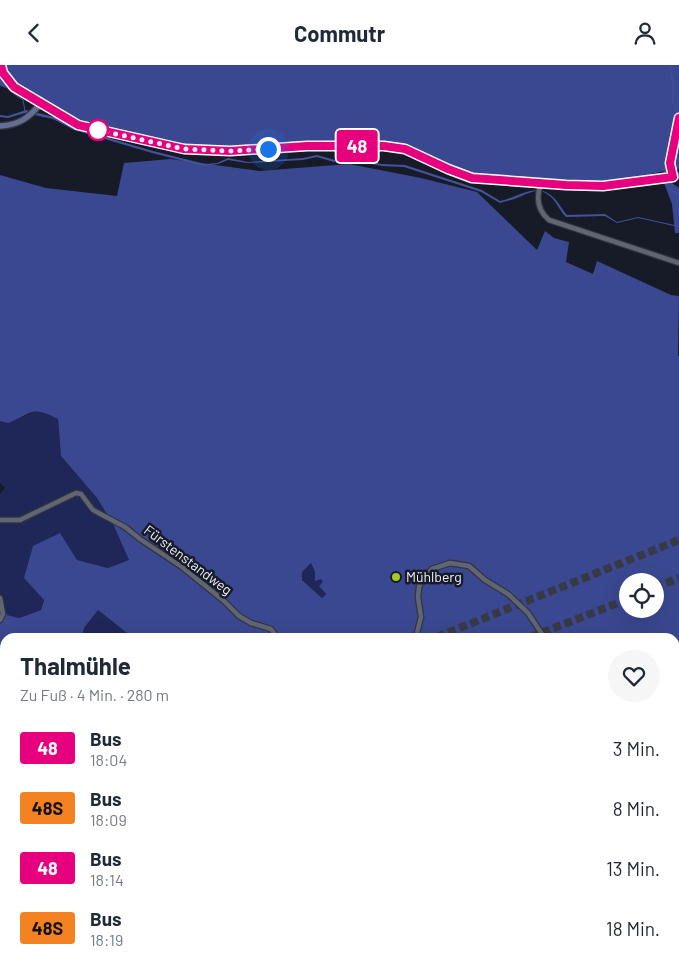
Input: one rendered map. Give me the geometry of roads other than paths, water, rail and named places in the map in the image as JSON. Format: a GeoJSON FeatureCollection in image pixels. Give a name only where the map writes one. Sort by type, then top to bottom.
{"type":"FeatureCollection","features":[{"type":"Feature","properties":{"kind":"main road"},"geometry":{"type":"LineString","coordinates":[[0,127],[20,123],[29,117],[41,103],[78,125],[184,149],[230,151],[307,146],[384,146],[405,149],[472,178],[539,188],[603,186],[673,177]]}},
{"type":"Feature","properties":{"kind":"street"},"geometry":{"type":"LineString","coordinates":[[1,65],[3,73],[14,87],[41,103]]}},
{"type":"Feature","properties":{"kind":"street"},"geometry":{"type":"LineString","coordinates":[[673,177],[670,163],[679,118]]}},
{"type":"Feature","properties":{"kind":"street"},"geometry":{"type":"LineString","coordinates":[[539,188],[539,206],[543,215],[549,220],[679,263]]}},
{"type":"Feature","properties":{"kind":"street","name":"Fürstenstandweg"},"geometry":{"type":"LineString","coordinates":[[0,520],[20,520],[76,493],[81,494],[93,510],[125,527],[182,567],[239,615],[251,623],[271,629],[274,633]]}},
{"type":"Feature","properties":{"kind":"street"},"geometry":{"type":"LineString","coordinates":[[417,633],[421,617],[418,597],[422,580],[432,569],[450,563],[469,566],[485,580],[508,594],[528,613],[541,633]]}},
{"type":"Feature","properties":{"kind":"street"},"geometry":{"type":"LineString","coordinates":[[0,598],[3,614],[0,620]]}},
{"type":"Feature","properties":{"kind":"waterway"},"geometry":{"type":"LineString","coordinates":[[670,65],[674,89],[672,100],[676,108],[675,127]]}},
{"type":"Feature","properties":{"kind":"waterway"},"geometry":{"type":"LineString","coordinates":[[0,81],[23,100],[25,111]]}},
{"type":"Feature","properties":{"kind":"waterway"},"geometry":{"type":"LineString","coordinates":[[664,176],[669,143],[674,131]]}},
{"type":"Feature","properties":{"kind":"waterway"},"geometry":{"type":"LineString","coordinates":[[665,180],[669,189],[679,193],[679,213]]}},
{"type":"Feature","properties":{"kind":"tunnel"},"geometry":{"type":"LineString","coordinates":[[447,633],[679,540]]}},
{"type":"Feature","properties":{"kind":"tunnel"},"geometry":{"type":"LineString","coordinates":[[664,584],[679,578]]}},
{"type":"Feature","properties":{"kind":"tunnel"},"geometry":{"type":"LineString","coordinates":[[541,633],[619,603]]}},
{"type":"Feature","properties":{"kind":"place","name":"Mühlberg"},"geometry":{"type":"Point","coordinates":[396,577]}}]}
